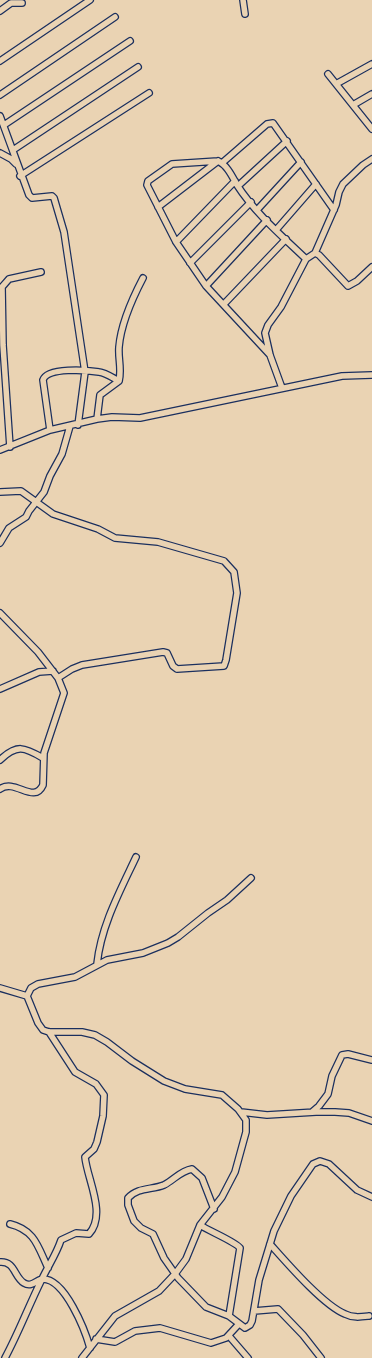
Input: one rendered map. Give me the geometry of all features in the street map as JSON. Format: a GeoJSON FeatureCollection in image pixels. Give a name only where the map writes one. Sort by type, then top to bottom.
{"type":"FeatureCollection","features":[{"type":"Feature","properties":{"kind":"street"},"geometry":{"type":"LineString","coordinates":[[0,61],[90,0]]}},
{"type":"Feature","properties":{"kind":"street"},"geometry":{"type":"LineString","coordinates":[[243,0],[245,14]]}},
{"type":"Feature","properties":{"kind":"street"},"geometry":{"type":"LineString","coordinates":[[0,11],[13,3],[22,3]]}},
{"type":"Feature","properties":{"kind":"street"},"geometry":{"type":"LineString","coordinates":[[0,94],[115,17]]}},
{"type":"Feature","properties":{"kind":"street"},"geometry":{"type":"LineString","coordinates":[[4,125],[130,41]]}},
{"type":"Feature","properties":{"kind":"street"},"geometry":{"type":"LineString","coordinates":[[336,84],[372,64]]}},
{"type":"Feature","properties":{"kind":"street"},"geometry":{"type":"LineString","coordinates":[[13,150],[138,67]]}},
{"type":"Feature","properties":{"kind":"street"},"geometry":{"type":"LineString","coordinates":[[328,74],[372,127]]}},
{"type":"Feature","properties":{"kind":"street"},"geometry":{"type":"LineString","coordinates":[[20,176],[149,93]]}},
{"type":"Feature","properties":{"kind":"street"},"geometry":{"type":"LineString","coordinates":[[353,105],[372,94]]}},
{"type":"Feature","properties":{"kind":"street"},"geometry":{"type":"LineString","coordinates":[[0,116],[13,150],[20,176],[29,195],[32,198],[52,196],[56,202],[64,232],[85,372],[78,425]]}},
{"type":"Feature","properties":{"kind":"street"},"geometry":{"type":"LineString","coordinates":[[158,207],[270,123],[276,125],[334,210]]}},
{"type":"Feature","properties":{"kind":"street"},"geometry":{"type":"LineString","coordinates":[[238,186],[287,141]]}},
{"type":"Feature","properties":{"kind":"street"},"geometry":{"type":"LineString","coordinates":[[0,153],[11,159],[18,166]]}},
{"type":"Feature","properties":{"kind":"street"},"geometry":{"type":"LineString","coordinates":[[282,388],[270,356],[265,333],[268,325],[285,301],[297,274],[306,259],[315,253],[334,210],[343,184],[372,158]]}},
{"type":"Feature","properties":{"kind":"street"},"geometry":{"type":"LineString","coordinates":[[220,162],[257,210],[306,259]]}},
{"type":"Feature","properties":{"kind":"street"},"geometry":{"type":"LineString","coordinates":[[220,162],[177,163],[148,181],[147,185],[176,242],[206,286],[270,356]]}},
{"type":"Feature","properties":{"kind":"street"},"geometry":{"type":"LineString","coordinates":[[257,210],[301,162]]}},
{"type":"Feature","properties":{"kind":"street"},"geometry":{"type":"LineString","coordinates":[[176,242],[234,181]]}},
{"type":"Feature","properties":{"kind":"street"},"geometry":{"type":"LineString","coordinates":[[276,230],[316,184]]}},
{"type":"Feature","properties":{"kind":"street"},"geometry":{"type":"LineString","coordinates":[[190,263],[251,202]]}},
{"type":"Feature","properties":{"kind":"street"},"geometry":{"type":"LineString","coordinates":[[206,286],[267,220]]}},
{"type":"Feature","properties":{"kind":"street"},"geometry":{"type":"LineString","coordinates":[[224,304],[286,239]]}},
{"type":"Feature","properties":{"kind":"street"},"geometry":{"type":"LineString","coordinates":[[315,253],[328,264],[348,286],[357,281],[372,267]]}},
{"type":"Feature","properties":{"kind":"street"},"geometry":{"type":"LineString","coordinates":[[10,447],[2,339],[2,288],[9,279],[41,272]]}},
{"type":"Feature","properties":{"kind":"street"},"geometry":{"type":"LineString","coordinates":[[97,419],[100,395],[119,381],[119,346],[133,296],[143,278]]}},
{"type":"Feature","properties":{"kind":"street"},"geometry":{"type":"LineString","coordinates":[[50,430],[43,380],[44,376],[56,371],[100,372],[119,381]]}},
{"type":"Feature","properties":{"kind":"street"},"geometry":{"type":"LineString","coordinates":[[0,450],[50,430],[78,425],[97,419],[112,417],[146,417],[350,375],[372,375]]}},
{"type":"Feature","properties":{"kind":"street"},"geometry":{"type":"LineString","coordinates":[[0,543],[9,528],[26,517],[44,492],[50,476],[62,454],[70,426]]}},
{"type":"Feature","properties":{"kind":"street"},"geometry":{"type":"LineString","coordinates":[[0,492],[21,491],[36,503],[54,514],[98,529],[115,538],[158,542],[224,561],[231,567],[236,577],[234,612],[224,666],[177,669],[173,666],[167,653],[163,652],[82,665],[72,669],[58,678]]}},
{"type":"Feature","properties":{"kind":"street"},"geometry":{"type":"LineString","coordinates":[[0,612],[24,636],[53,671],[58,678],[64,693],[54,721],[44,758],[43,785],[38,792],[30,793],[10,785],[0,789]]}},
{"type":"Feature","properties":{"kind":"street"},"geometry":{"type":"LineString","coordinates":[[0,689],[39,672],[53,671]]}},
{"type":"Feature","properties":{"kind":"street"},"geometry":{"type":"LineString","coordinates":[[0,760],[13,749],[19,748],[44,758]]}},
{"type":"Feature","properties":{"kind":"street"},"geometry":{"type":"LineString","coordinates":[[0,750],[6,754]]}},
{"type":"Feature","properties":{"kind":"street"},"geometry":{"type":"LineString","coordinates":[[97,964],[102,937],[120,890],[136,856]]}},
{"type":"Feature","properties":{"kind":"street"},"geometry":{"type":"LineString","coordinates":[[82,1358],[115,1316],[150,1297],[167,1284],[175,1274],[191,1249],[200,1225],[214,1209],[228,1186],[238,1162],[247,1127],[246,1120],[242,1112],[222,1095],[185,1089],[164,1081],[132,1062],[107,1042],[95,1035],[82,1032],[49,1032],[41,1028],[27,996],[31,988],[38,984],[75,977],[107,960],[143,953],[178,938],[208,913],[233,895],[251,878]]}},
{"type":"Feature","properties":{"kind":"street"},"geometry":{"type":"LineString","coordinates":[[0,988],[27,996]]}},
{"type":"Feature","properties":{"kind":"street"},"geometry":{"type":"LineString","coordinates":[[5,1358],[22,1325],[42,1279],[54,1259],[60,1240],[76,1233],[89,1234],[92,1228],[96,1209],[85,1157],[94,1149],[97,1142],[105,1104],[104,1095],[100,1088],[75,1072],[49,1032]]}},
{"type":"Feature","properties":{"kind":"street"},"geometry":{"type":"LineString","coordinates":[[310,1113],[319,1106],[328,1094],[332,1076],[342,1055],[348,1054],[372,1060]]}},
{"type":"Feature","properties":{"kind":"street"},"geometry":{"type":"LineString","coordinates":[[242,1112],[267,1115],[350,1113],[372,1121]]}},
{"type":"Feature","properties":{"kind":"street"},"geometry":{"type":"LineString","coordinates":[[214,1209],[202,1178],[192,1169],[180,1174],[164,1185],[138,1191],[128,1198],[128,1205],[134,1221],[141,1228],[153,1234],[164,1258],[175,1274],[206,1306],[229,1316],[238,1325],[248,1328],[254,1311],[260,1280],[274,1231],[291,1196],[307,1171],[316,1162],[323,1161],[329,1164],[357,1190],[372,1197]]}},
{"type":"Feature","properties":{"kind":"street"},"geometry":{"type":"LineString","coordinates":[[10,1224],[27,1230],[32,1236],[48,1268]]}},
{"type":"Feature","properties":{"kind":"street"},"geometry":{"type":"LineString","coordinates":[[200,1225],[214,1234],[235,1243],[240,1248],[229,1316]]}},
{"type":"Feature","properties":{"kind":"street"},"geometry":{"type":"LineString","coordinates":[[270,1244],[319,1295],[336,1310],[351,1316],[369,1316]]}},
{"type":"Feature","properties":{"kind":"street"},"geometry":{"type":"LineString","coordinates":[[0,1262],[8,1263],[22,1282],[26,1284],[32,1284],[42,1279],[50,1282],[65,1292],[90,1348]]}},
{"type":"Feature","properties":{"kind":"street"},"geometry":{"type":"LineString","coordinates":[[254,1311],[278,1309],[303,1335],[321,1358]]}},
{"type":"Feature","properties":{"kind":"street"},"geometry":{"type":"LineString","coordinates":[[96,1340],[114,1342],[134,1331],[160,1328],[211,1342],[223,1340],[229,1336],[238,1325]]}},
{"type":"Feature","properties":{"kind":"street"},"geometry":{"type":"LineString","coordinates":[[229,1336],[248,1358]]}}]}
